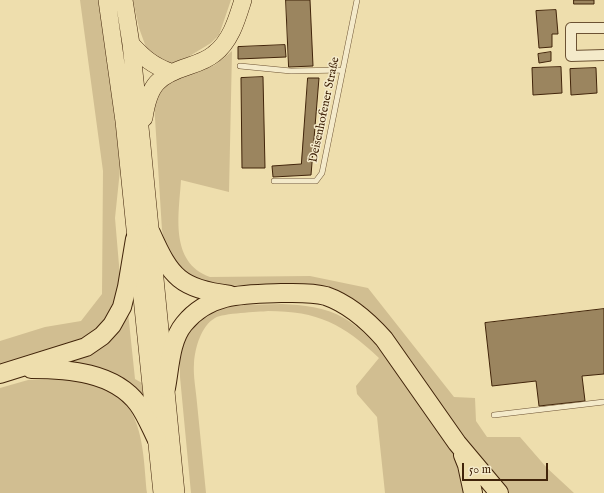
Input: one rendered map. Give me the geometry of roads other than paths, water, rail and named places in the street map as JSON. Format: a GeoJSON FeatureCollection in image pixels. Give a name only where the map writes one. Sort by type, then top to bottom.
{"type":"FeatureCollection","features":[{"type":"Feature","properties":{"kind":"highway"},"geometry":{"type":"LineString","coordinates":[[107,0],[124,121],[166,388],[176,493]]}},
{"type":"Feature","properties":{"kind":"highway"},"geometry":{"type":"LineString","coordinates":[[124,0],[131,44],[142,146]]}},
{"type":"Feature","properties":{"kind":"highway"},"geometry":{"type":"LineString","coordinates":[[162,493],[143,236],[142,146],[148,95],[161,78],[170,72],[201,62],[214,54],[225,43],[236,24],[243,0]]}},
{"type":"Feature","properties":{"kind":"highway"},"geometry":{"type":"LineString","coordinates":[[131,44],[148,62],[170,72]]}},
{"type":"Feature","properties":{"kind":"highway"},"geometry":{"type":"LineString","coordinates":[[143,236],[171,271],[185,283],[207,292],[231,296],[286,293],[317,295],[333,299],[363,317],[384,339],[457,443],[499,493]]}},
{"type":"Feature","properties":{"kind":"highway"},"geometry":{"type":"LineString","coordinates":[[8,371],[86,347],[102,336],[112,325],[122,308],[143,236]]}},
{"type":"Feature","properties":{"kind":"highway"},"geometry":{"type":"LineString","coordinates":[[166,388],[177,335],[183,325],[208,304],[231,296]]}},
{"type":"Feature","properties":{"kind":"highway"},"geometry":{"type":"LineString","coordinates":[[8,371],[58,370],[89,374],[117,386],[138,404],[157,440]]}},
{"type":"Feature","properties":{"kind":"highway"},"geometry":{"type":"LineString","coordinates":[[457,443],[467,465],[473,493]]}},
{"type":"Feature","properties":{"kind":"street"},"geometry":{"type":"LineString","coordinates":[[604,28],[571,28],[571,56],[604,56]]}},
{"type":"Feature","properties":{"kind":"lane","name":"Deisenhofener Straße"},"geometry":{"type":"LineString","coordinates":[[274,181],[316,181],[322,173],[357,0]]}},
{"type":"Feature","properties":{"kind":"lane"},"geometry":{"type":"LineString","coordinates":[[240,66],[291,71],[343,70]]}},
{"type":"Feature","properties":{"kind":"lane"},"geometry":{"type":"LineString","coordinates":[[494,415],[604,402]]}}]}
